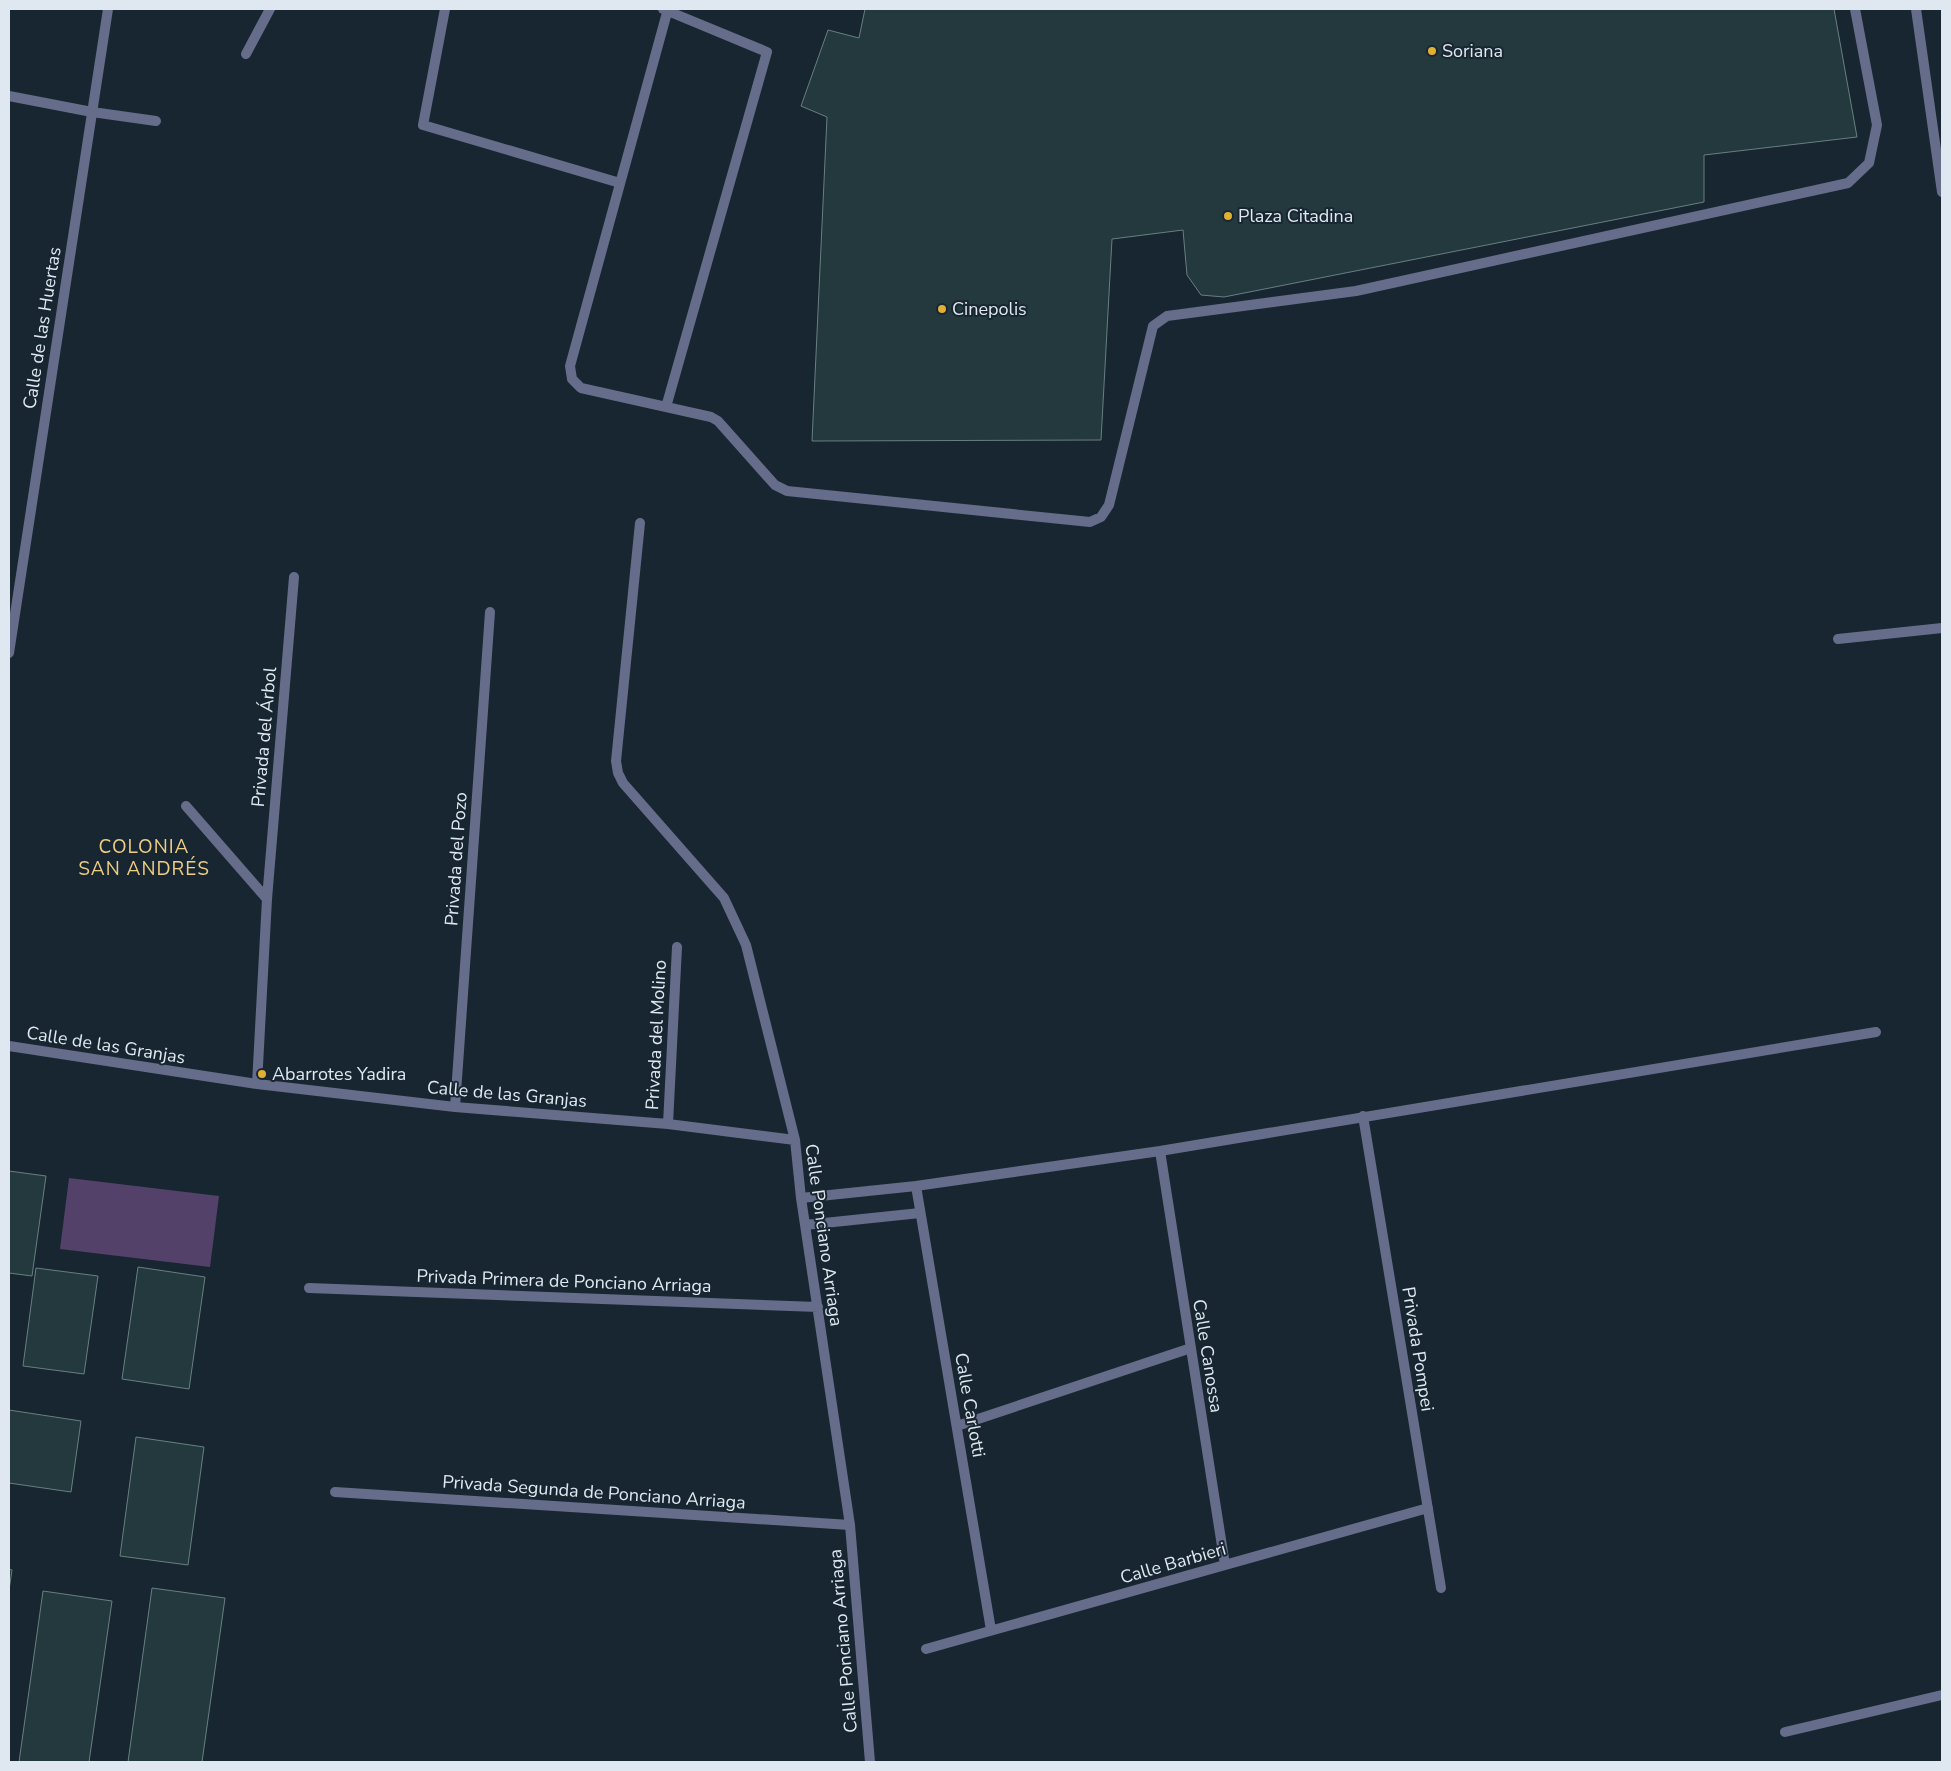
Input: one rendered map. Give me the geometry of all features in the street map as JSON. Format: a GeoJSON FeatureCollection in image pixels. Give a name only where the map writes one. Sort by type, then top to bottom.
{"type":"FeatureCollection","features":[{"type":"Feature","properties":{"kind":"street","name":"Calle de las Huertas"},"geometry":{"type":"LineString","coordinates":[[9,653],[108,9]]}},
{"type":"Feature","properties":{"kind":"street"},"geometry":{"type":"LineString","coordinates":[[246,54],[270,9]]}},
{"type":"Feature","properties":{"kind":"street"},"geometry":{"type":"LineString","coordinates":[[445,9],[423,125],[620,183]]}},
{"type":"Feature","properties":{"kind":"street"},"geometry":{"type":"LineString","coordinates":[[666,407],[768,52],[666,9],[570,366],[572,378],[580,388],[711,417],[718,421],[775,485],[787,491],[1090,522],[1101,517],[1109,505],[1153,326],[1167,316],[1356,291],[1848,183],[1869,163],[1877,125],[1856,9]]}},
{"type":"Feature","properties":{"kind":"street"},"geometry":{"type":"LineString","coordinates":[[1916,9],[1942,192]]}},
{"type":"Feature","properties":{"kind":"street"},"geometry":{"type":"LineString","coordinates":[[9,96],[92,112],[156,121]]}},
{"type":"Feature","properties":{"kind":"street","name":"Calle Ponciano Arriaga"},"geometry":{"type":"LineString","coordinates":[[640,523],[616,760],[618,773],[623,784],[724,898],[746,945],[795,1140],[801,1198],[850,1525],[870,1762]]}},
{"type":"Feature","properties":{"kind":"street","name":"Privada del Árbol"},"geometry":{"type":"LineString","coordinates":[[258,1084],[267,899],[294,578]]}},
{"type":"Feature","properties":{"kind":"street","name":"Privada del Pozo"},"geometry":{"type":"LineString","coordinates":[[455,1107],[490,612]]}},
{"type":"Feature","properties":{"kind":"street"},"geometry":{"type":"LineString","coordinates":[[1838,639],[1942,628]]}},
{"type":"Feature","properties":{"kind":"street"},"geometry":{"type":"LineString","coordinates":[[186,806],[267,899]]}},
{"type":"Feature","properties":{"kind":"street","name":"Privada del Molino"},"geometry":{"type":"LineString","coordinates":[[668,1124],[677,947]]}},
{"type":"Feature","properties":{"kind":"street"},"geometry":{"type":"LineString","coordinates":[[801,1198],[916,1186],[1160,1151],[1876,1032]]}},
{"type":"Feature","properties":{"kind":"street","name":"Calle de las Granjas"},"geometry":{"type":"LineString","coordinates":[[9,1046],[258,1084],[455,1107],[668,1124],[795,1140]]}},
{"type":"Feature","properties":{"kind":"street","name":"Privada Pompei"},"geometry":{"type":"LineString","coordinates":[[1363,1116],[1441,1588]]}},
{"type":"Feature","properties":{"kind":"street","name":"Calle Canossa"},"geometry":{"type":"LineString","coordinates":[[1160,1151],[1225,1566]]}},
{"type":"Feature","properties":{"kind":"street","name":"Calle Carlotti"},"geometry":{"type":"LineString","coordinates":[[916,1186],[992,1630]]}},
{"type":"Feature","properties":{"kind":"street"},"geometry":{"type":"LineString","coordinates":[[805,1225],[920,1213]]}},
{"type":"Feature","properties":{"kind":"street","name":"Privada Primera de Ponciano Arriaga"},"geometry":{"type":"LineString","coordinates":[[309,1288],[818,1307]]}},
{"type":"Feature","properties":{"kind":"street"},"geometry":{"type":"LineString","coordinates":[[958,1426],[1191,1348]]}},
{"type":"Feature","properties":{"kind":"street","name":"Privada Segunda de Ponciano Arriaga"},"geometry":{"type":"LineString","coordinates":[[336,1492],[850,1525]]}},
{"type":"Feature","properties":{"kind":"street","name":"Calle Barbieri"},"geometry":{"type":"LineString","coordinates":[[926,1649],[1428,1508]]}},
{"type":"Feature","properties":{"kind":"street"},"geometry":{"type":"LineString","coordinates":[[1785,1732],[1942,1695]]}},
{"type":"Feature","properties":{"kind":"shaded area"},"geometry":{"type":"Polygon","coordinates":[[[69,1178],[219,1196],[210,1267],[60,1249],[69,1178]]]}},
{"type":"Feature","properties":{"kind":"building","name":"Plaza Citadina"},"geometry":{"type":"Polygon","coordinates":[[[865,9],[1834,9],[1857,137],[1704,155],[1704,202],[1224,297],[1201,295],[1187,275],[1183,230],[1112,239],[1101,440],[812,441],[827,117],[801,106],[828,30],[859,38],[865,9]]]}},
{"type":"Feature","properties":{"kind":"building"},"geometry":{"type":"Polygon","coordinates":[[[9,1171],[46,1176],[32,1276],[9,1273],[9,1171]]]}},
{"type":"Feature","properties":{"kind":"building"},"geometry":{"type":"Polygon","coordinates":[[[138,1267],[205,1277],[189,1389],[122,1379],[138,1267]]]}},
{"type":"Feature","properties":{"kind":"building"},"geometry":{"type":"Polygon","coordinates":[[[36,1268],[98,1276],[84,1374],[23,1366],[36,1268]]]}},
{"type":"Feature","properties":{"kind":"building"},"geometry":{"type":"Polygon","coordinates":[[[9,1410],[81,1421],[71,1492],[9,1483],[9,1410]]]}},
{"type":"Feature","properties":{"kind":"building"},"geometry":{"type":"Polygon","coordinates":[[[136,1437],[204,1447],[188,1565],[120,1556],[136,1437]]]}},
{"type":"Feature","properties":{"kind":"building"},"geometry":{"type":"Polygon","coordinates":[[[9,1569],[12,1570],[9,1590],[9,1569]]]}},
{"type":"Feature","properties":{"kind":"building"},"geometry":{"type":"Polygon","coordinates":[[[152,1588],[225,1598],[202,1762],[128,1762],[152,1588]]]}},
{"type":"Feature","properties":{"kind":"building"},"geometry":{"type":"Polygon","coordinates":[[[43,1591],[112,1601],[89,1762],[19,1762],[43,1591]]]}},
{"type":"Feature","properties":{"kind":"place","name":"Soriana"},"geometry":{"type":"Point","coordinates":[1432,51]}},
{"type":"Feature","properties":{"kind":"place","name":"Plaza Citadina"},"geometry":{"type":"Point","coordinates":[1228,216]}},
{"type":"Feature","properties":{"kind":"place","name":"Cinepolis"},"geometry":{"type":"Point","coordinates":[942,309]}},
{"type":"Feature","properties":{"kind":"place","name":"Abarrotes Yadira"},"geometry":{"type":"Point","coordinates":[262,1074]}},
{"type":"Feature","properties":{"kind":"district","name":"COLONIA SAN ANDRÉS"},"geometry":{"type":"Point","coordinates":[144,857]}}]}
